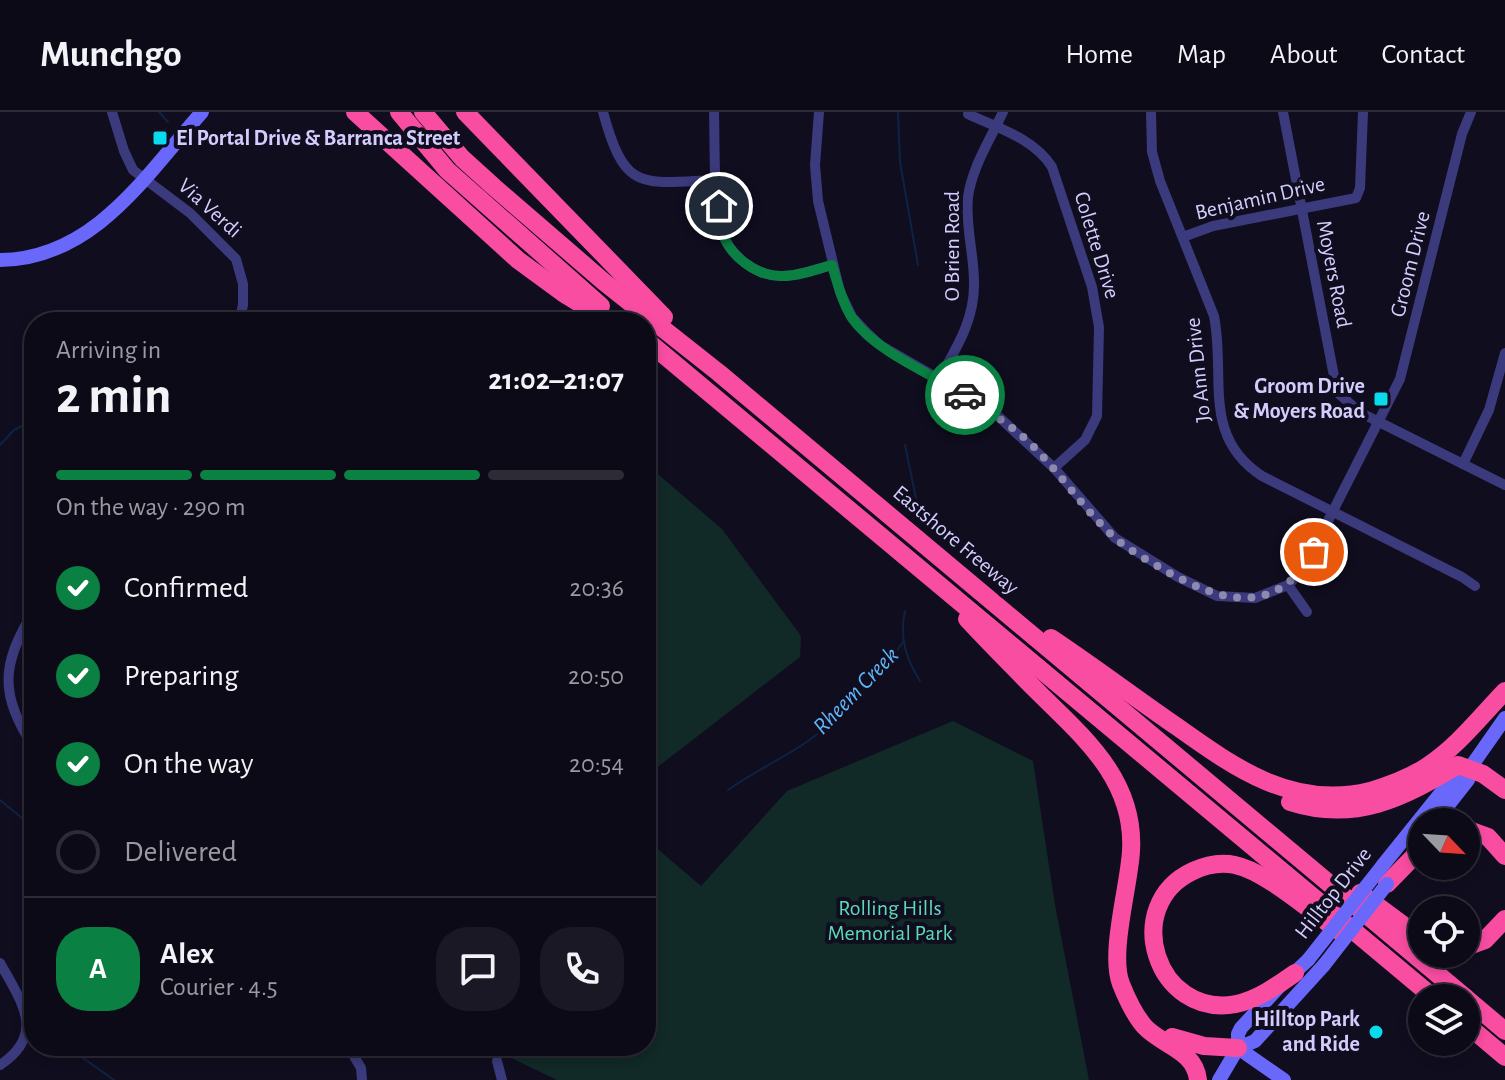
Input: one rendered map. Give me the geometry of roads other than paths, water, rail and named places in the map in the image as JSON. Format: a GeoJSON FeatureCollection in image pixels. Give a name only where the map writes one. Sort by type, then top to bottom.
{"type":"FeatureCollection","features":[{"type":"Feature","properties":{"kind":"highway"},"geometry":{"type":"LineString","coordinates":[[355,112],[518,260],[594,312]]}},
{"type":"Feature","properties":{"kind":"highway"},"geometry":{"type":"LineString","coordinates":[[399,112],[447,170],[611,312]]}},
{"type":"Feature","properties":{"kind":"highway","name":"Eastshore Freeway"},"geometry":{"type":"LineString","coordinates":[[423,112],[462,158],[642,312]]}},
{"type":"Feature","properties":{"kind":"highway"},"geometry":{"type":"LineString","coordinates":[[465,112],[719,373]]}},
{"type":"Feature","properties":{"kind":"highway","name":"Eastshore Freeway"},"geometry":{"type":"LineString","coordinates":[[656,323],[1449,984]]}},
{"type":"Feature","properties":{"kind":"highway","name":"Eastshore Freeway"},"geometry":{"type":"LineString","coordinates":[[656,349],[1417,983]]}},
{"type":"Feature","properties":{"kind":"highway"},"geometry":{"type":"LineString","coordinates":[[916,564],[1090,743],[1119,785],[1131,837],[1117,955],[1120,980],[1143,1025],[1191,1060],[1198,1080]]}},
{"type":"Feature","properties":{"kind":"highway"},"geometry":{"type":"LineString","coordinates":[[984,595],[1056,641],[1254,784],[1280,798],[1306,807],[1335,810],[1384,803],[1417,789],[1458,765],[1491,778],[1505,790]]}},
{"type":"Feature","properties":{"kind":"highway"},"geometry":{"type":"LineString","coordinates":[[1216,755],[1257,779],[1294,793],[1336,796],[1364,792],[1403,780],[1432,763],[1505,691]]}},
{"type":"Feature","properties":{"kind":"highway"},"geometry":{"type":"LineString","coordinates":[[1213,787],[1408,929]]}},
{"type":"Feature","properties":{"kind":"highway"},"geometry":{"type":"LineString","coordinates":[[1480,834],[1488,837],[1505,856]]}},
{"type":"Feature","properties":{"kind":"highway"},"geometry":{"type":"LineString","coordinates":[[1387,884],[1408,862]]}},
{"type":"Feature","properties":{"kind":"highway"},"geometry":{"type":"LineString","coordinates":[[1302,966],[1261,994],[1237,1004],[1212,1004],[1188,995],[1170,980],[1154,948],[1153,924],[1162,900],[1180,878],[1214,864],[1237,865],[1259,875],[1417,983]]}},
{"type":"Feature","properties":{"kind":"highway"},"geometry":{"type":"LineString","coordinates":[[1480,942],[1505,919]]}},
{"type":"Feature","properties":{"kind":"highway"},"geometry":{"type":"LineString","coordinates":[[1128,999],[1146,1022],[1172,1037],[1193,1044],[1238,1048]]}},
{"type":"Feature","properties":{"kind":"highway","name":"Eastshore Freeway"},"geometry":{"type":"LineString","coordinates":[[1480,1010],[1505,1031]]}},
{"type":"Feature","properties":{"kind":"highway"},"geometry":{"type":"LineString","coordinates":[[1480,1036],[1505,1057]]}},
{"type":"Feature","properties":{"kind":"main road"},"geometry":{"type":"LineString","coordinates":[[0,260],[53,251],[86,235],[123,204],[202,112]]}},
{"type":"Feature","properties":{"kind":"main road","name":"Hilltop Drive"},"geometry":{"type":"LineString","coordinates":[[1446,808],[1468,780],[1470,768],[1505,718]]}},
{"type":"Feature","properties":{"kind":"main road","name":"Hilltop Drive"},"geometry":{"type":"LineString","coordinates":[[1219,1080],[1238,1048],[1241,1028],[1302,966],[1457,773],[1470,768]]}},
{"type":"Feature","properties":{"kind":"main road","name":"Hilltop Drive"},"geometry":{"type":"LineString","coordinates":[[1238,1048],[1255,1041],[1324,965],[1408,857]]}},
{"type":"Feature","properties":{"kind":"main road"},"geometry":{"type":"LineString","coordinates":[[1238,1048],[1284,1080]]}},
{"type":"Feature","properties":{"kind":"street"},"geometry":{"type":"LineString","coordinates":[[112,112],[124,151],[133,170],[143,178]]}},
{"type":"Feature","properties":{"kind":"street"},"geometry":{"type":"LineString","coordinates":[[603,112],[618,159],[639,178],[657,182],[716,180]]}},
{"type":"Feature","properties":{"kind":"street"},"geometry":{"type":"LineString","coordinates":[[714,112],[716,180],[722,231],[734,254],[766,274],[784,276],[832,265]]}},
{"type":"Feature","properties":{"kind":"street"},"geometry":{"type":"LineString","coordinates":[[819,112],[816,180],[832,265],[852,317],[867,333],[880,345],[999,417],[1054,468],[1115,538],[1178,577],[1217,596],[1255,598],[1288,585],[1307,612]]}},
{"type":"Feature","properties":{"kind":"street","name":"O Brien Road"},"geometry":{"type":"LineString","coordinates":[[939,379],[961,340],[973,308],[968,200],[971,184],[1003,112]]}},
{"type":"Feature","properties":{"kind":"street","name":"Jo Ann Drive"},"geometry":{"type":"LineString","coordinates":[[1151,112],[1152,152],[1160,181],[1214,316],[1220,405],[1226,437],[1249,467],[1475,586]]}},
{"type":"Feature","properties":{"kind":"street","name":"Moyers Road"},"geometry":{"type":"LineString","coordinates":[[1283,112],[1339,394],[1361,413],[1505,485]]}},
{"type":"Feature","properties":{"kind":"street","name":"Benjamin Drive"},"geometry":{"type":"LineString","coordinates":[[1183,237],[1213,226],[1356,198],[1360,188],[1363,112]]}},
{"type":"Feature","properties":{"kind":"street","name":"Groom Drive"},"geometry":{"type":"LineString","coordinates":[[1288,585],[1303,570],[1334,512],[1407,362],[1462,134],[1471,112]]}},
{"type":"Feature","properties":{"kind":"street","name":"Colette Drive"},"geometry":{"type":"LineString","coordinates":[[968,114],[1035,146],[1052,167],[1092,287],[1097,311],[1097,416],[1085,440],[1054,468]]}},
{"type":"Feature","properties":{"kind":"street","name":"Via Verdi"},"geometry":{"type":"LineString","coordinates":[[143,178],[190,213],[236,259],[243,284],[241,312]]}},
{"type":"Feature","properties":{"kind":"street"},"geometry":{"type":"LineString","coordinates":[[1463,464],[1489,410],[1505,353]]}},
{"type":"Feature","properties":{"kind":"street"},"geometry":{"type":"LineString","coordinates":[[24,624],[5,656],[1,684],[5,707],[24,737]]}},
{"type":"Feature","properties":{"kind":"street"},"geometry":{"type":"LineString","coordinates":[[0,963],[24,1012]]}},
{"type":"Feature","properties":{"kind":"street"},"geometry":{"type":"LineString","coordinates":[[0,1065],[16,1054],[24,1036]]}},
{"type":"Feature","properties":{"kind":"street"},"geometry":{"type":"LineString","coordinates":[[354,1056],[361,1068],[362,1080]]}},
{"type":"Feature","properties":{"kind":"street"},"geometry":{"type":"LineString","coordinates":[[497,1061],[502,1080]]}},
{"type":"Feature","properties":{"kind":"waterway"},"geometry":{"type":"LineString","coordinates":[[159,112],[168,122]]}},
{"type":"Feature","properties":{"kind":"waterway","name":"Rheem Creek"},"geometry":{"type":"LineString","coordinates":[[898,112],[900,162],[918,265]]}},
{"type":"Feature","properties":{"kind":"waterway"},"geometry":{"type":"LineString","coordinates":[[0,445],[14,430],[24,425]]}},
{"type":"Feature","properties":{"kind":"waterway","name":"Rheem Creek"},"geometry":{"type":"LineString","coordinates":[[905,445],[916,498]]}},
{"type":"Feature","properties":{"kind":"waterway","name":"Rheem Creek"},"geometry":{"type":"LineString","coordinates":[[905,611],[905,648],[920,681]]}},
{"type":"Feature","properties":{"kind":"waterway","name":"Rheem Creek"},"geometry":{"type":"LineString","coordinates":[[728,790],[822,731],[871,683],[903,642]]}},
{"type":"Feature","properties":{"kind":"waterway"},"geometry":{"type":"LineString","coordinates":[[0,800],[24,820]]}},
{"type":"Feature","properties":{"kind":"waterway"},"geometry":{"type":"LineString","coordinates":[[82,1056],[114,1080]]}},
{"type":"Feature","properties":{"kind":"place","name":"El Portal Drive & Barranca Street"},"geometry":{"type":"Point","coordinates":[160,138]}},
{"type":"Feature","properties":{"kind":"place","name":"Groom Drive & Moyers Road"},"geometry":{"type":"Point","coordinates":[1381,399]}},
{"type":"Feature","properties":{"kind":"place","name":"Hilltop Park and Ride"},"geometry":{"type":"Point","coordinates":[1376,1032]}},
{"type":"Feature","properties":{"kind":"park label","name":"Rolling Hills Memorial Park"},"geometry":{"type":"Point","coordinates":[890,920]}}]}
